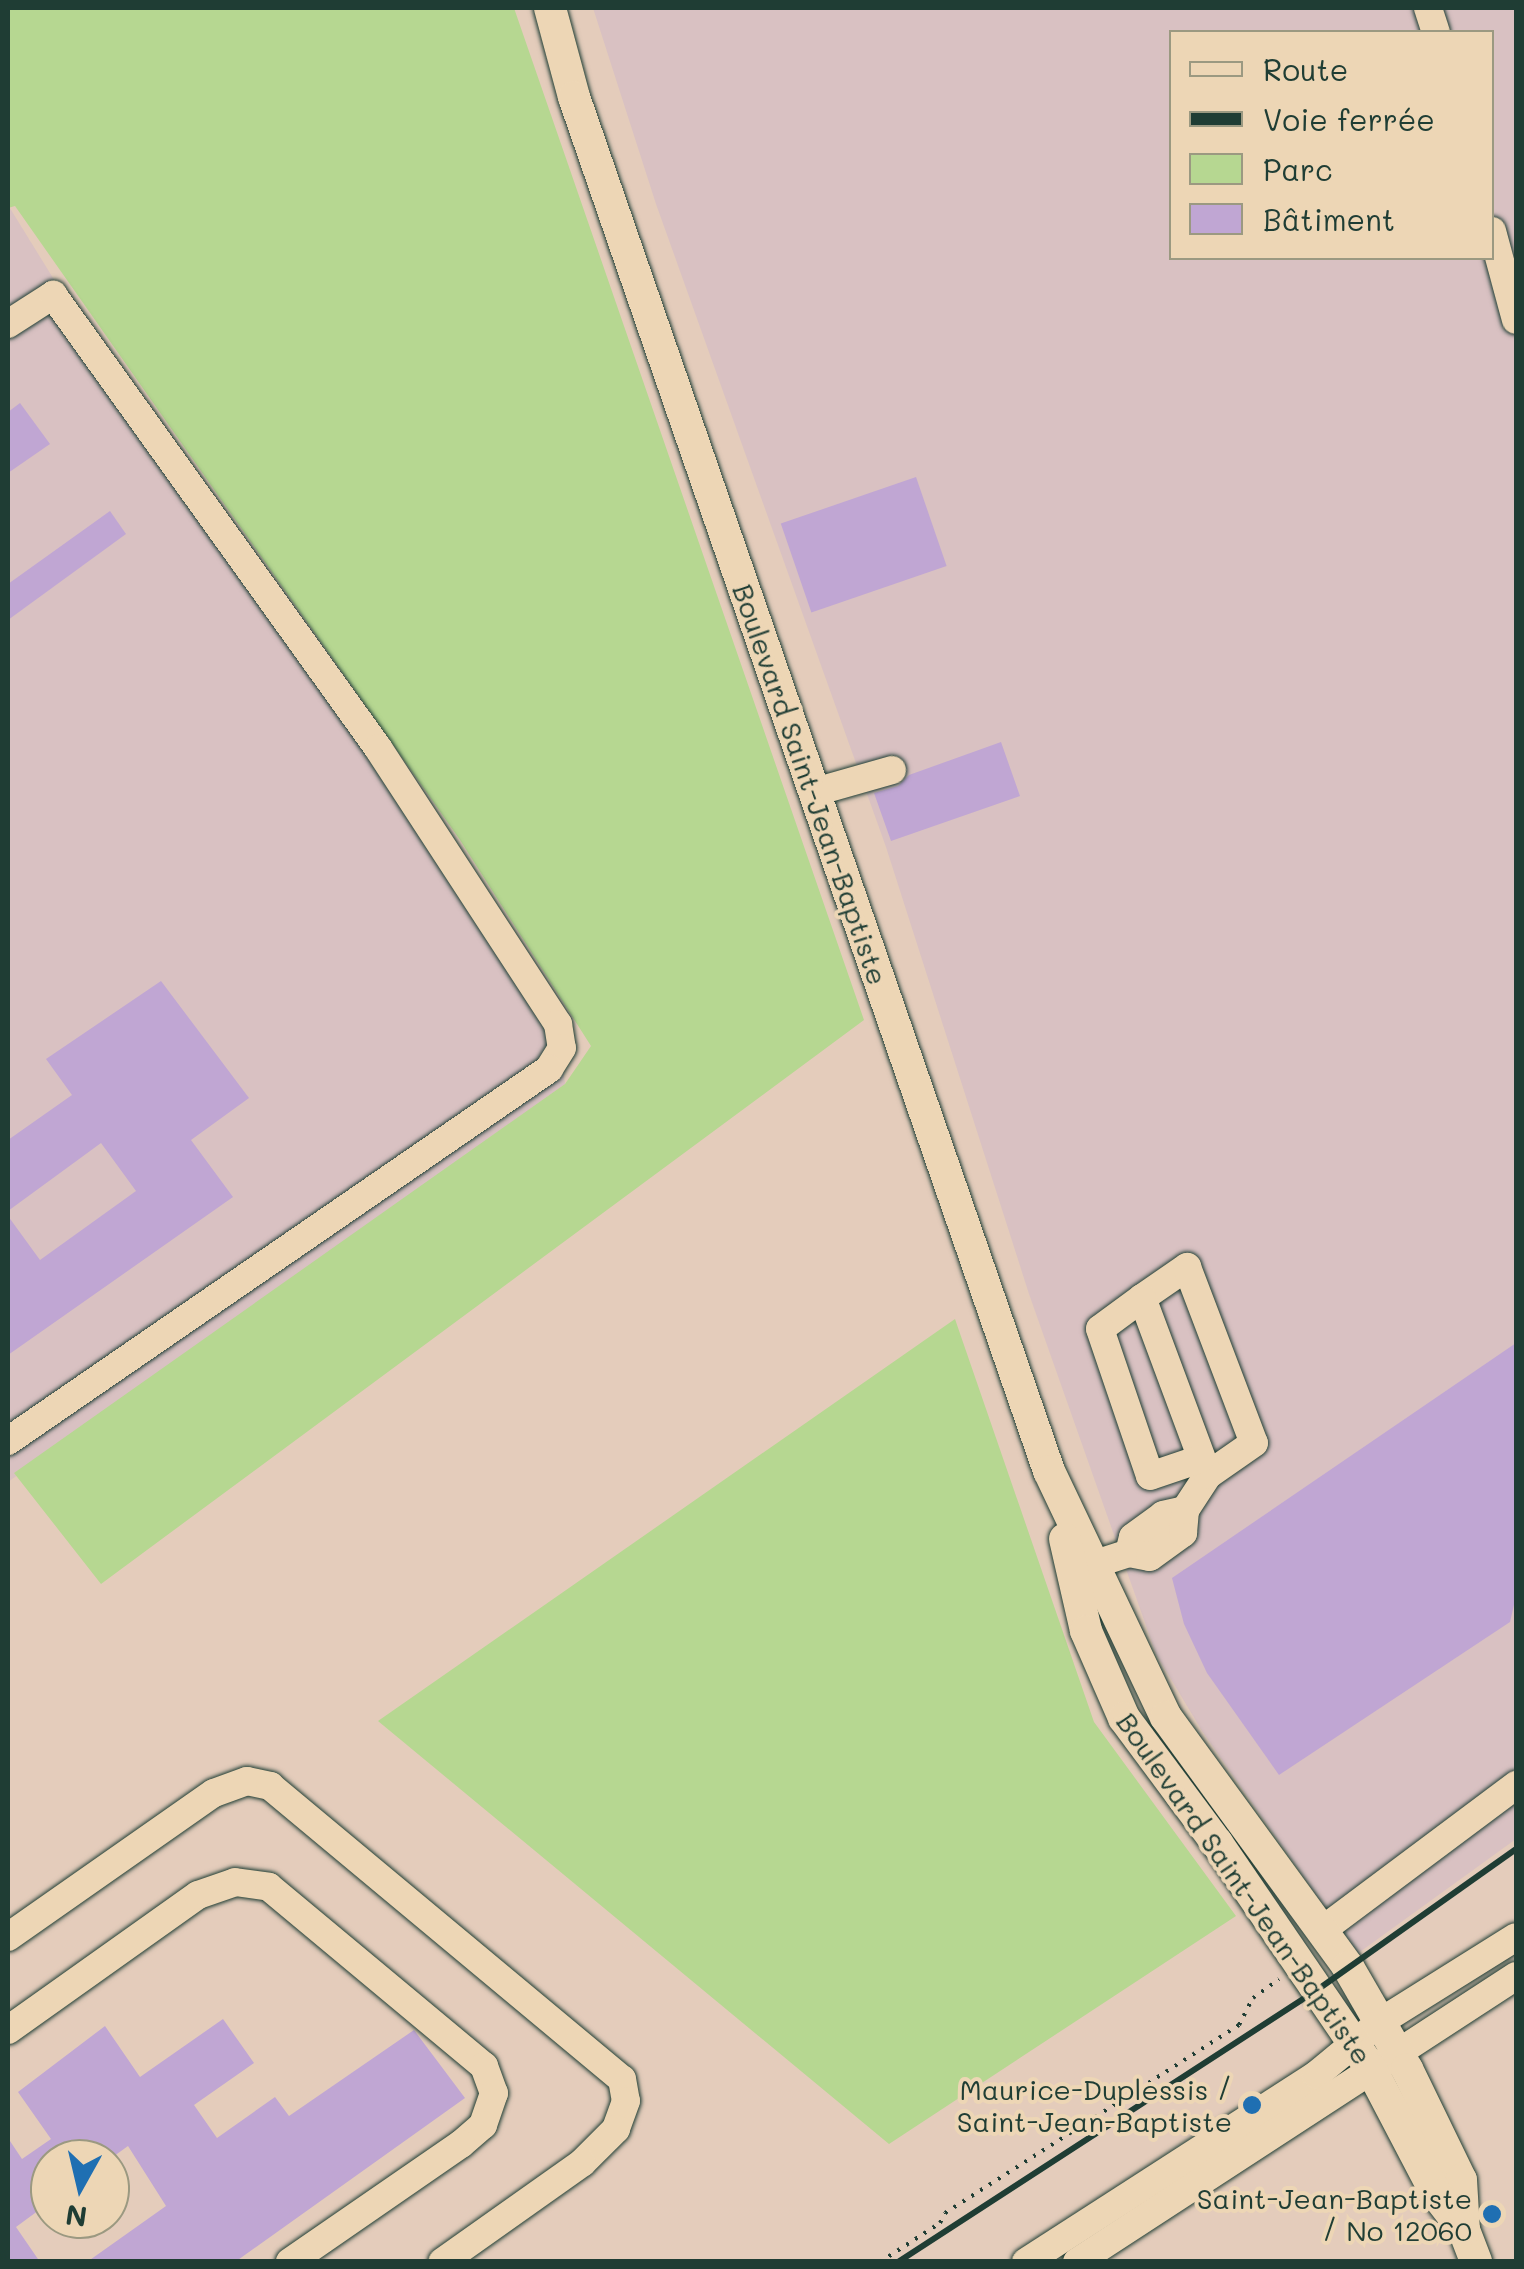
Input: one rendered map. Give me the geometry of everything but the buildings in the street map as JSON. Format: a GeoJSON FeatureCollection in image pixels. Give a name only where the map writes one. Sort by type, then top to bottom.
{"type":"FeatureCollection","features":[{"type":"Feature","properties":{"kind":"main road","name":"Boulevard Saint-Jean-Baptiste"},"geometry":{"type":"LineString","coordinates":[[536,8],[574,96]]}},
{"type":"Feature","properties":{"kind":"main road","name":"Boulevard Saint-Jean-Baptiste"},"geometry":{"type":"LineString","coordinates":[[550,8],[574,96],[1049,1471],[1166,1717],[1321,1932],[1380,2022],[1373,2055]]}},
{"type":"Feature","properties":{"kind":"main road","name":"Boulevard Saint-Jean-Baptiste"},"geometry":{"type":"LineString","coordinates":[[1049,1471],[1086,1631],[1124,1718],[1461,2180],[1464,2230],[1476,2262]]}},
{"type":"Feature","properties":{"kind":"street"},"geometry":{"type":"LineString","coordinates":[[1494,238],[1516,320]]}},
{"type":"Feature","properties":{"kind":"street"},"geometry":{"type":"LineString","coordinates":[[8,324],[53,295],[378,748],[558,1024],[562,1048],[549,1069],[8,1441]]}},
{"type":"Feature","properties":{"kind":"street"},"geometry":{"type":"LineString","coordinates":[[815,792],[892,770]]}},
{"type":"Feature","properties":{"kind":"street"},"geometry":{"type":"LineString","coordinates":[[1188,1267],[1254,1443],[1204,1467],[1150,1476],[1100,1329],[1188,1267]]}},
{"type":"Feature","properties":{"kind":"street"},"geometry":{"type":"LineString","coordinates":[[1092,1566],[1130,1553],[1150,1557],[1183,1533],[1185,1510],[1204,1467],[1142,1298]]}},
{"type":"Feature","properties":{"kind":"street"},"geometry":{"type":"LineString","coordinates":[[8,1938],[214,1794],[247,1781],[270,1786],[622,2079],[626,2101],[616,2129],[582,2163],[442,2262]]}},
{"type":"Feature","properties":{"kind":"street"},"geometry":{"type":"LineString","coordinates":[[1321,1932],[1516,1785]]}},
{"type":"Feature","properties":{"kind":"street"},"geometry":{"type":"LineString","coordinates":[[8,2030],[198,1895],[235,1882],[270,1887],[484,2066],[494,2093],[482,2125],[461,2144],[290,2262]]}},
{"type":"Feature","properties":{"kind":"street"},"geometry":{"type":"LineString","coordinates":[[1380,2022],[1516,1937]]}},
{"type":"Feature","properties":{"kind":"street"},"geometry":{"type":"LineString","coordinates":[[1078,2262],[1373,2055],[1516,1976]]}},
{"type":"Feature","properties":{"kind":"street"},"geometry":{"type":"LineString","coordinates":[[1026,2262],[1316,2075],[1373,2055]]}},
{"type":"Feature","properties":{"kind":"path"},"geometry":{"type":"LineString","coordinates":[[880,2262],[940,2223],[945,2214],[1240,2025],[1253,1998],[1286,1974]]}},
{"type":"Feature","properties":{"kind":"shaded area"},"geometry":{"type":"Polygon","coordinates":[[[593,8],[1516,8],[1516,1839],[1357,1954],[1202,1731],[1156,1654],[1029,1294],[886,847],[656,204],[593,8]]]}},
{"type":"Feature","properties":{"kind":"shaded area"},"geometry":{"type":"Polygon","coordinates":[[[8,205],[148,432],[558,1024],[565,1084],[8,1482],[8,205]]]}},
{"type":"Feature","properties":{"kind":"green space"},"geometry":{"type":"Polygon","coordinates":[[[8,8],[514,8],[864,1020],[101,1584],[14,1473],[565,1084],[591,1046],[460,840],[15,206],[8,208],[8,8]]]}},
{"type":"Feature","properties":{"kind":"green space"},"geometry":{"type":"Polygon","coordinates":[[[955,1319],[1094,1722],[1236,1916],[889,2144],[378,1721],[955,1319]]]}},
{"type":"Feature","properties":{"kind":"railway"},"geometry":{"type":"LineString","coordinates":[[898,2262],[1317,1990],[1516,1849]]}},
{"type":"Feature","properties":{"kind":"place","name":"Maurice-Duplessis / Saint-Jean-Baptiste"},"geometry":{"type":"Point","coordinates":[1252,2105]}},
{"type":"Feature","properties":{"kind":"place","name":"Saint-Jean-Baptiste / No 12060"},"geometry":{"type":"Point","coordinates":[1492,2214]}}]}
